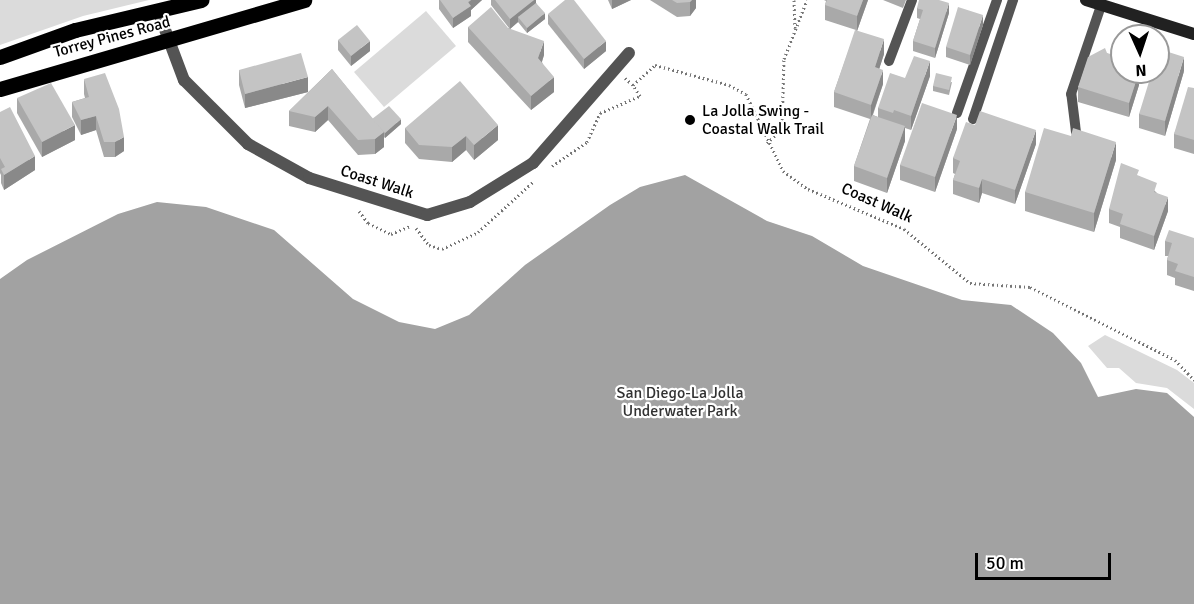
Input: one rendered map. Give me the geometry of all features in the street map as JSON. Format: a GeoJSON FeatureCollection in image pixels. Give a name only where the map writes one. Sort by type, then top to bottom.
{"type":"FeatureCollection","features":[{"type":"Feature","properties":{"kind":"main road","name":"Torrey Pines Road"},"geometry":{"type":"LineString","coordinates":[[0,57],[75,30],[201,0]]}},
{"type":"Feature","properties":{"kind":"main road","name":"Torrey Pines Road"},"geometry":{"type":"LineString","coordinates":[[0,89],[304,0]]}},
{"type":"Feature","properties":{"kind":"main road"},"geometry":{"type":"LineString","coordinates":[[1086,0],[1194,34]]}},
{"type":"Feature","properties":{"kind":"street","name":"Coast Walk"},"geometry":{"type":"LineString","coordinates":[[158,10],[167,40],[184,80],[248,144],[309,178],[427,215],[470,202],[533,163],[629,53]]}},
{"type":"Feature","properties":{"kind":"lane"},"geometry":{"type":"LineString","coordinates":[[889,61],[912,0]]}},
{"type":"Feature","properties":{"kind":"lane"},"geometry":{"type":"LineString","coordinates":[[957,113],[997,0]]}},
{"type":"Feature","properties":{"kind":"lane"},"geometry":{"type":"LineString","coordinates":[[973,119],[1013,0]]}},
{"type":"Feature","properties":{"kind":"lane"},"geometry":{"type":"LineString","coordinates":[[1076,132],[1071,94],[1101,6]]}},
{"type":"Feature","properties":{"kind":"path"},"geometry":{"type":"LineString","coordinates":[[794,0],[795,30]]}},
{"type":"Feature","properties":{"kind":"path"},"geometry":{"type":"LineString","coordinates":[[767,143],[782,129],[784,59],[807,0]]}},
{"type":"Feature","properties":{"kind":"path","name":"Coast Walk"},"geometry":{"type":"LineString","coordinates":[[633,85],[655,65],[729,85],[746,94],[767,143],[783,171],[808,189],[904,229],[970,283],[1030,287],[1175,360],[1194,380]]}},
{"type":"Feature","properties":{"kind":"path"},"geometry":{"type":"LineString","coordinates":[[533,163],[540,170],[571,156],[587,142],[600,113],[640,96],[633,85],[615,70]]}},
{"type":"Feature","properties":{"kind":"shaded area"},"geometry":{"type":"Polygon","coordinates":[[[0,0],[149,0],[83,16],[0,45],[0,0]]]}},
{"type":"Feature","properties":{"kind":"shaded area"},"geometry":{"type":"Polygon","coordinates":[[[426,11],[456,46],[384,107],[354,72],[426,11]]]}},
{"type":"Feature","properties":{"kind":"shaded area","name":"San Diego-La Jolla Underwater Park"},"geometry":{"type":"Polygon","coordinates":[[[685,175],[767,221],[812,236],[863,266],[962,300],[1011,305],[1053,333],[1081,363],[1098,397],[1136,389],[1167,393],[1194,417],[1194,604],[0,604],[0,279],[27,260],[118,214],[157,202],[206,207],[274,230],[353,299],[399,322],[435,329],[469,315],[525,265],[610,205],[640,187],[685,175]]]}},
{"type":"Feature","properties":{"kind":"shaded area"},"geometry":{"type":"Polygon","coordinates":[[[1105,335],[1177,370],[1194,383],[1194,409],[1167,388],[1136,383],[1119,368],[1107,368],[1088,346],[1105,335]]]}},
{"type":"Feature","properties":{"kind":"building"},"geometry":{"type":"Polygon","coordinates":[[[440,0],[471,0],[468,2],[471,6],[453,18],[440,0]]]}},
{"type":"Feature","properties":{"kind":"building"},"geometry":{"type":"Polygon","coordinates":[[[495,0],[534,0],[510,19],[495,0]]]}},
{"type":"Feature","properties":{"kind":"building"},"geometry":{"type":"Polygon","coordinates":[[[565,0],[574,0],[606,41],[584,59],[548,14],[565,0]]]}},
{"type":"Feature","properties":{"kind":"building"},"geometry":{"type":"Polygon","coordinates":[[[672,0],[692,0],[677,3],[672,0]]]}},
{"type":"Feature","properties":{"kind":"building"},"geometry":{"type":"Polygon","coordinates":[[[827,0],[863,0],[857,16],[825,5],[827,0]]]}},
{"type":"Feature","properties":{"kind":"building"},"geometry":{"type":"Polygon","coordinates":[[[919,0],[939,0],[949,3],[935,48],[913,41],[923,10],[917,8],[919,0]]]}},
{"type":"Feature","properties":{"kind":"building"},"geometry":{"type":"Polygon","coordinates":[[[536,3],[545,13],[527,28],[518,17],[536,3]]]}},
{"type":"Feature","properties":{"kind":"building"},"geometry":{"type":"Polygon","coordinates":[[[491,7],[508,28],[544,41],[538,58],[554,77],[531,96],[468,27],[491,7]]]}},
{"type":"Feature","properties":{"kind":"building"},"geometry":{"type":"Polygon","coordinates":[[[958,7],[983,15],[970,55],[946,47],[958,7]]]}},
{"type":"Feature","properties":{"kind":"building"},"geometry":{"type":"Polygon","coordinates":[[[357,25],[370,41],[351,56],[338,40],[357,25]]]}},
{"type":"Feature","properties":{"kind":"building"},"geometry":{"type":"Polygon","coordinates":[[[855,30],[884,39],[875,67],[883,70],[871,105],[834,92],[855,30]]]}},
{"type":"Feature","properties":{"kind":"building"},"geometry":{"type":"Polygon","coordinates":[[[1105,48],[1110,54],[1110,84],[1135,84],[1129,103],[1078,87],[1088,57],[1105,48]]]}},
{"type":"Feature","properties":{"kind":"building"},"geometry":{"type":"Polygon","coordinates":[[[301,53],[308,77],[245,94],[239,70],[301,53]]]}},
{"type":"Feature","properties":{"kind":"building"},"geometry":{"type":"Polygon","coordinates":[[[1170,53],[1184,57],[1165,121],[1139,114],[1148,84],[1170,84],[1170,53]]]}},
{"type":"Feature","properties":{"kind":"building"},"geometry":{"type":"Polygon","coordinates":[[[914,56],[930,61],[911,116],[894,110],[893,113],[878,108],[890,73],[905,78],[914,56]]]}},
{"type":"Feature","properties":{"kind":"building"},"geometry":{"type":"Polygon","coordinates":[[[332,69],[384,132],[375,139],[358,140],[328,106],[315,117],[289,111],[332,69]]]}},
{"type":"Feature","properties":{"kind":"building"},"geometry":{"type":"Polygon","coordinates":[[[105,73],[119,109],[124,137],[115,142],[104,142],[96,116],[81,120],[72,102],[89,97],[84,79],[105,73]]]}},
{"type":"Feature","properties":{"kind":"building"},"geometry":{"type":"Polygon","coordinates":[[[936,73],[952,77],[949,90],[933,86],[936,73]]]}},
{"type":"Feature","properties":{"kind":"building"},"geometry":{"type":"Polygon","coordinates":[[[460,81],[498,125],[474,145],[466,136],[452,147],[419,145],[405,128],[460,81]]]}},
{"type":"Feature","properties":{"kind":"building"},"geometry":{"type":"Polygon","coordinates":[[[51,83],[75,125],[42,142],[17,98],[51,83]]]}},
{"type":"Feature","properties":{"kind":"building"},"geometry":{"type":"Polygon","coordinates":[[[1188,87],[1194,88],[1194,140],[1174,134],[1188,87]]]}},
{"type":"Feature","properties":{"kind":"building"},"geometry":{"type":"Polygon","coordinates":[[[922,103],[957,115],[935,177],[900,165],[922,103]]]}},
{"type":"Feature","properties":{"kind":"building"},"geometry":{"type":"Polygon","coordinates":[[[389,106],[401,119],[385,133],[372,119],[389,106]]]}},
{"type":"Feature","properties":{"kind":"building"},"geometry":{"type":"Polygon","coordinates":[[[10,107],[35,156],[4,175],[1,169],[5,167],[0,158],[0,112],[10,107]]]}},
{"type":"Feature","properties":{"kind":"building"},"geometry":{"type":"Polygon","coordinates":[[[980,111],[1036,130],[1015,190],[982,179],[979,188],[953,180],[960,161],[953,158],[966,122],[975,125],[980,111]]]}},
{"type":"Feature","properties":{"kind":"building"},"geometry":{"type":"Polygon","coordinates":[[[872,115],[905,126],[887,178],[854,166],[872,115]]]}},
{"type":"Feature","properties":{"kind":"building"},"geometry":{"type":"Polygon","coordinates":[[[1044,128],[1071,136],[1073,128],[1116,142],[1094,213],[1025,192],[1044,128]]]}},
{"type":"Feature","properties":{"kind":"building"},"geometry":{"type":"Polygon","coordinates":[[[1121,163],[1139,170],[1137,175],[1157,183],[1154,192],[1168,197],[1154,236],[1120,224],[1123,214],[1109,209],[1121,163]]]}},
{"type":"Feature","properties":{"kind":"building"},"geometry":{"type":"Polygon","coordinates":[[[1169,230],[1194,238],[1194,277],[1175,271],[1178,264],[1167,260],[1172,243],[1165,241],[1169,230]]]}},
{"type":"Feature","properties":{"kind":"place","name":"La Jolla Swing - Coastal Walk Trail"},"geometry":{"type":"Point","coordinates":[690,120]}}]}
